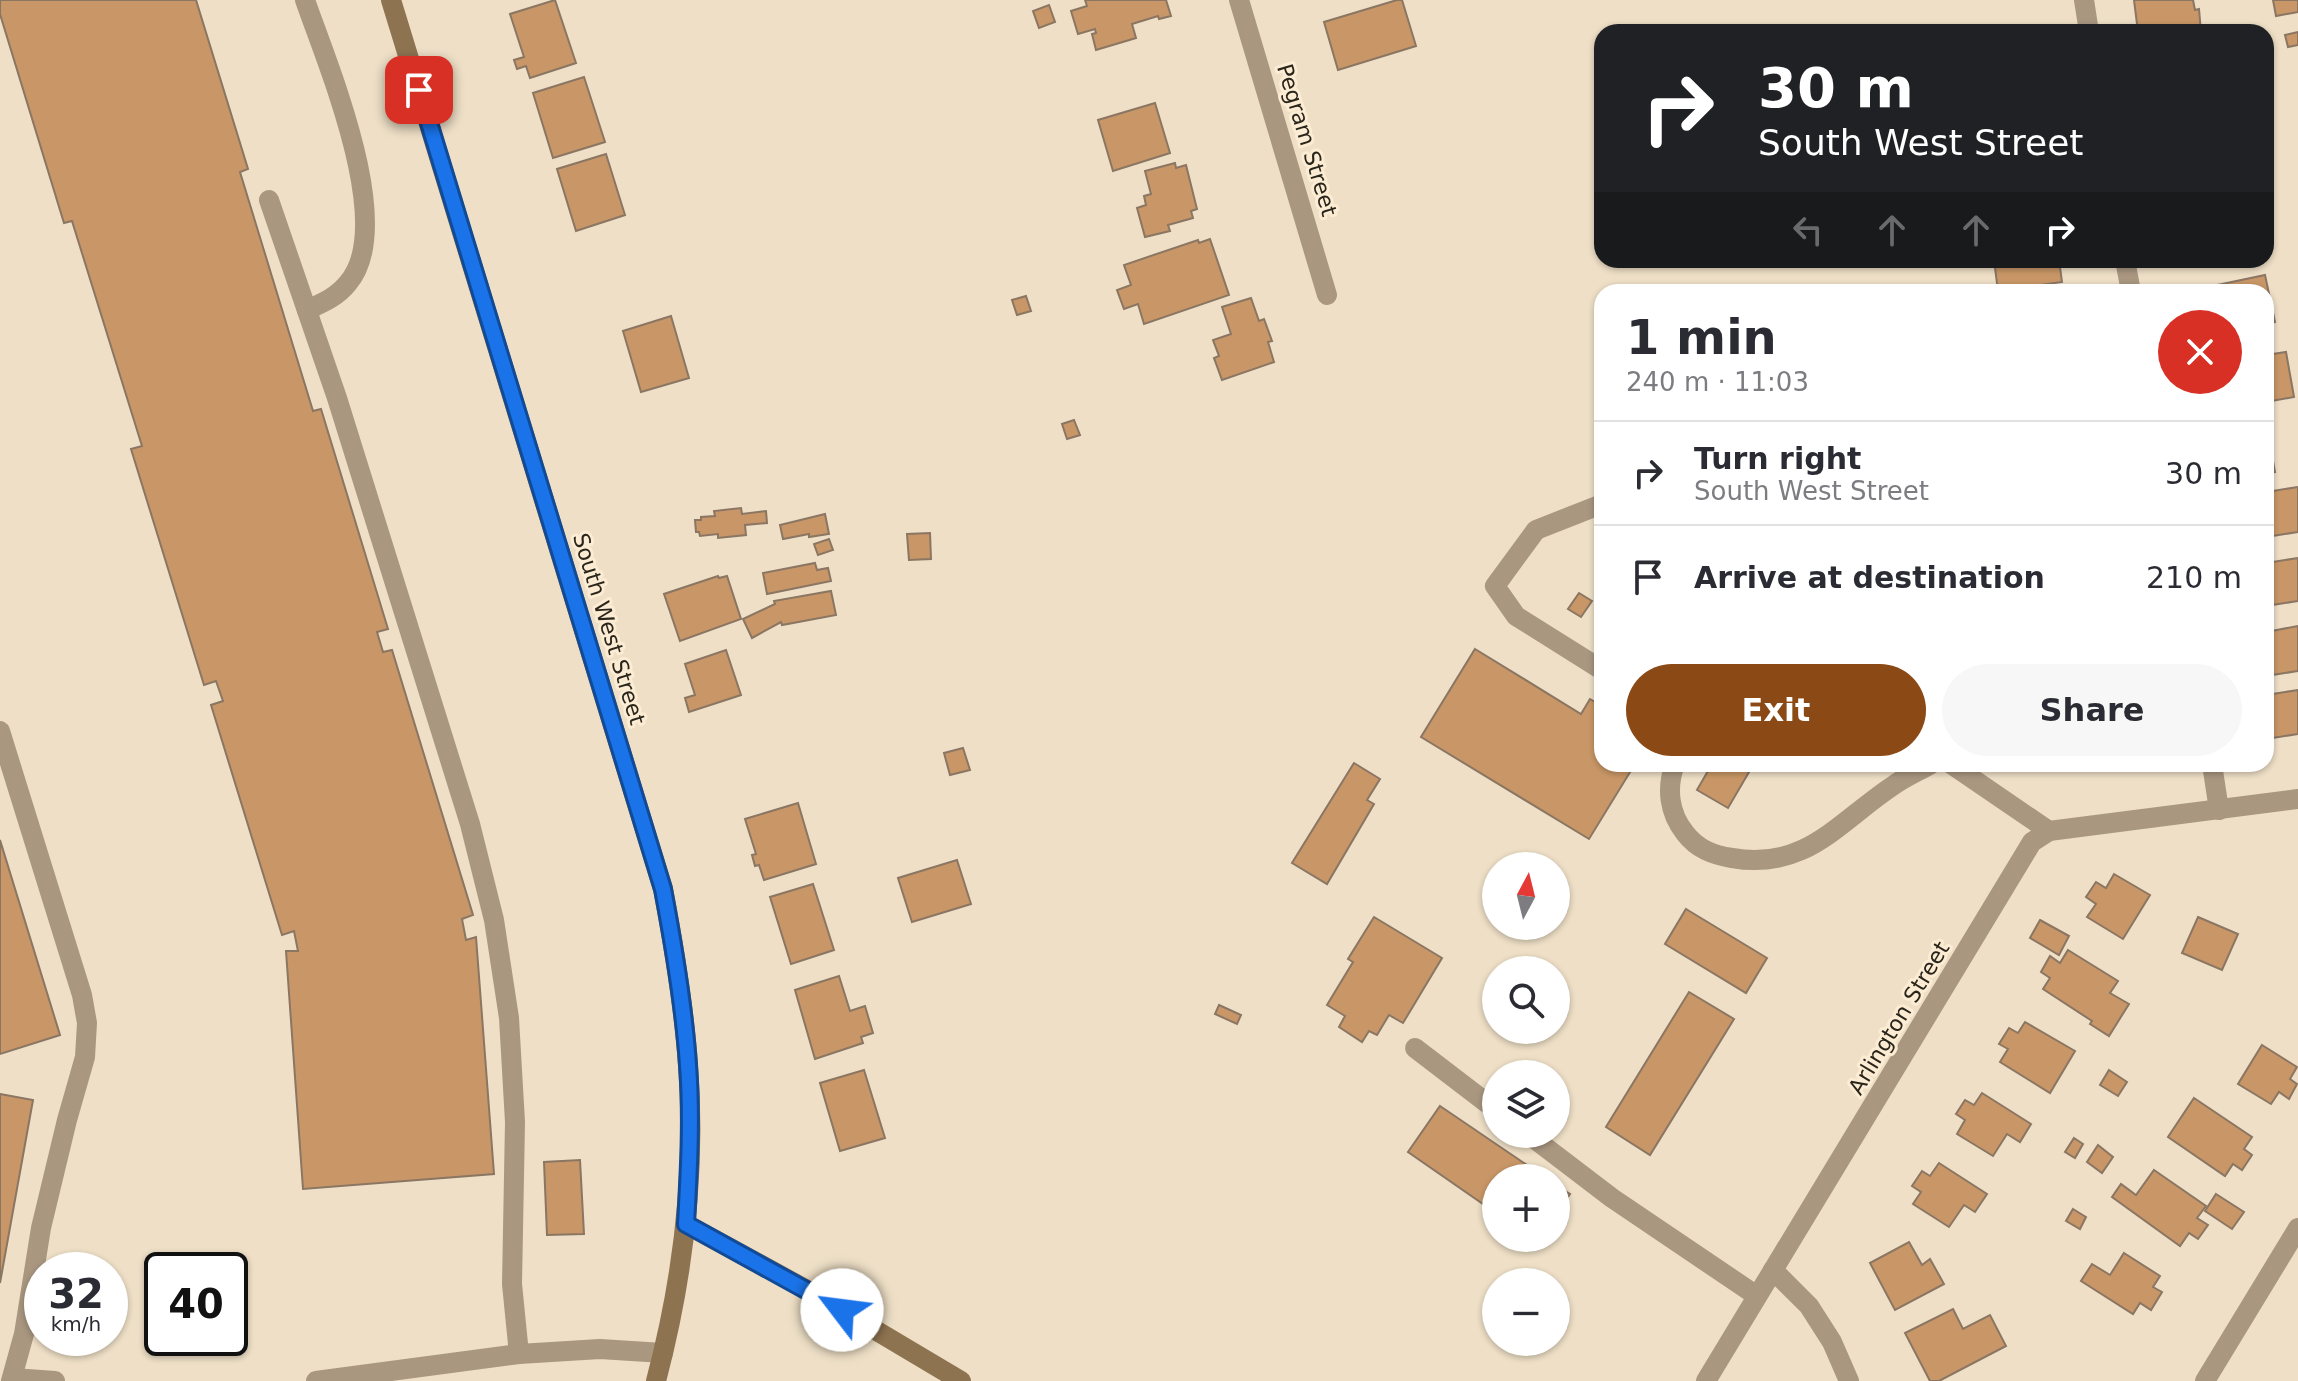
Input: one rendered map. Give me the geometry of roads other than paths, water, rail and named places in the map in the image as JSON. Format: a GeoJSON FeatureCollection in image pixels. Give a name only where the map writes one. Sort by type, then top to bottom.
{"type":"FeatureCollection","features":[{"type":"Feature","properties":{"kind":"street"},"geometry":{"type":"LineString","coordinates":[[305,0],[351,134],[361,178],[364,233],[361,259],[349,282],[330,300],[307,310]]}},
{"type":"Feature","properties":{"kind":"street","name":"South West Street"},"geometry":{"type":"LineString","coordinates":[[391,0],[663,889],[678,967],[688,1066],[690,1145],[686,1224],[681,1264],[656,1381]]}},
{"type":"Feature","properties":{"kind":"street","name":"Pegram Street"},"geometry":{"type":"LineString","coordinates":[[1239,0],[1327,295]]}},
{"type":"Feature","properties":{"kind":"street"},"geometry":{"type":"LineString","coordinates":[[2084,0],[2088,24]]}},
{"type":"Feature","properties":{"kind":"street"},"geometry":{"type":"LineString","coordinates":[[269,200],[337,398],[470,824],[494,920],[509,1018],[515,1122],[512,1284],[519,1354]]}},
{"type":"Feature","properties":{"kind":"street"},"geometry":{"type":"LineString","coordinates":[[1594,507],[1536,530],[1495,586],[1516,616],[1594,665]]}},
{"type":"Feature","properties":{"kind":"street"},"geometry":{"type":"LineString","coordinates":[[0,731],[82,995],[87,1023],[85,1057],[41,1228],[24,1334],[12,1379],[55,1381]]}},
{"type":"Feature","properties":{"kind":"street"},"geometry":{"type":"LineString","coordinates":[[1672,772],[1670,801],[1678,824],[1693,844],[1716,855],[1754,862],[1786,857],[1815,845],[1895,784],[1917,772]]}},
{"type":"Feature","properties":{"kind":"street"},"geometry":{"type":"LineString","coordinates":[[1963,772],[2049,831],[2298,799]]}},
{"type":"Feature","properties":{"kind":"street"},"geometry":{"type":"LineString","coordinates":[[2213,772],[2219,810]]}},
{"type":"Feature","properties":{"kind":"street","name":"Arlington Street"},"geometry":{"type":"LineString","coordinates":[[1706,1381],[2032,842],[2049,831]]}},
{"type":"Feature","properties":{"kind":"street"},"geometry":{"type":"LineString","coordinates":[[1415,1048],[1482,1099]]}},
{"type":"Feature","properties":{"kind":"street"},"geometry":{"type":"LineString","coordinates":[[1546,1148],[1612,1198],[1757,1296]]}},
{"type":"Feature","properties":{"kind":"street"},"geometry":{"type":"LineString","coordinates":[[686,1224],[818,1296],[961,1381]]}},
{"type":"Feature","properties":{"kind":"street"},"geometry":{"type":"LineString","coordinates":[[2205,1381],[2298,1228]]}},
{"type":"Feature","properties":{"kind":"street"},"geometry":{"type":"LineString","coordinates":[[1773,1270],[1809,1306],[1832,1342],[1849,1381]]}},
{"type":"Feature","properties":{"kind":"street"},"geometry":{"type":"LineString","coordinates":[[316,1381],[519,1354],[600,1349],[663,1353]]}}]}
